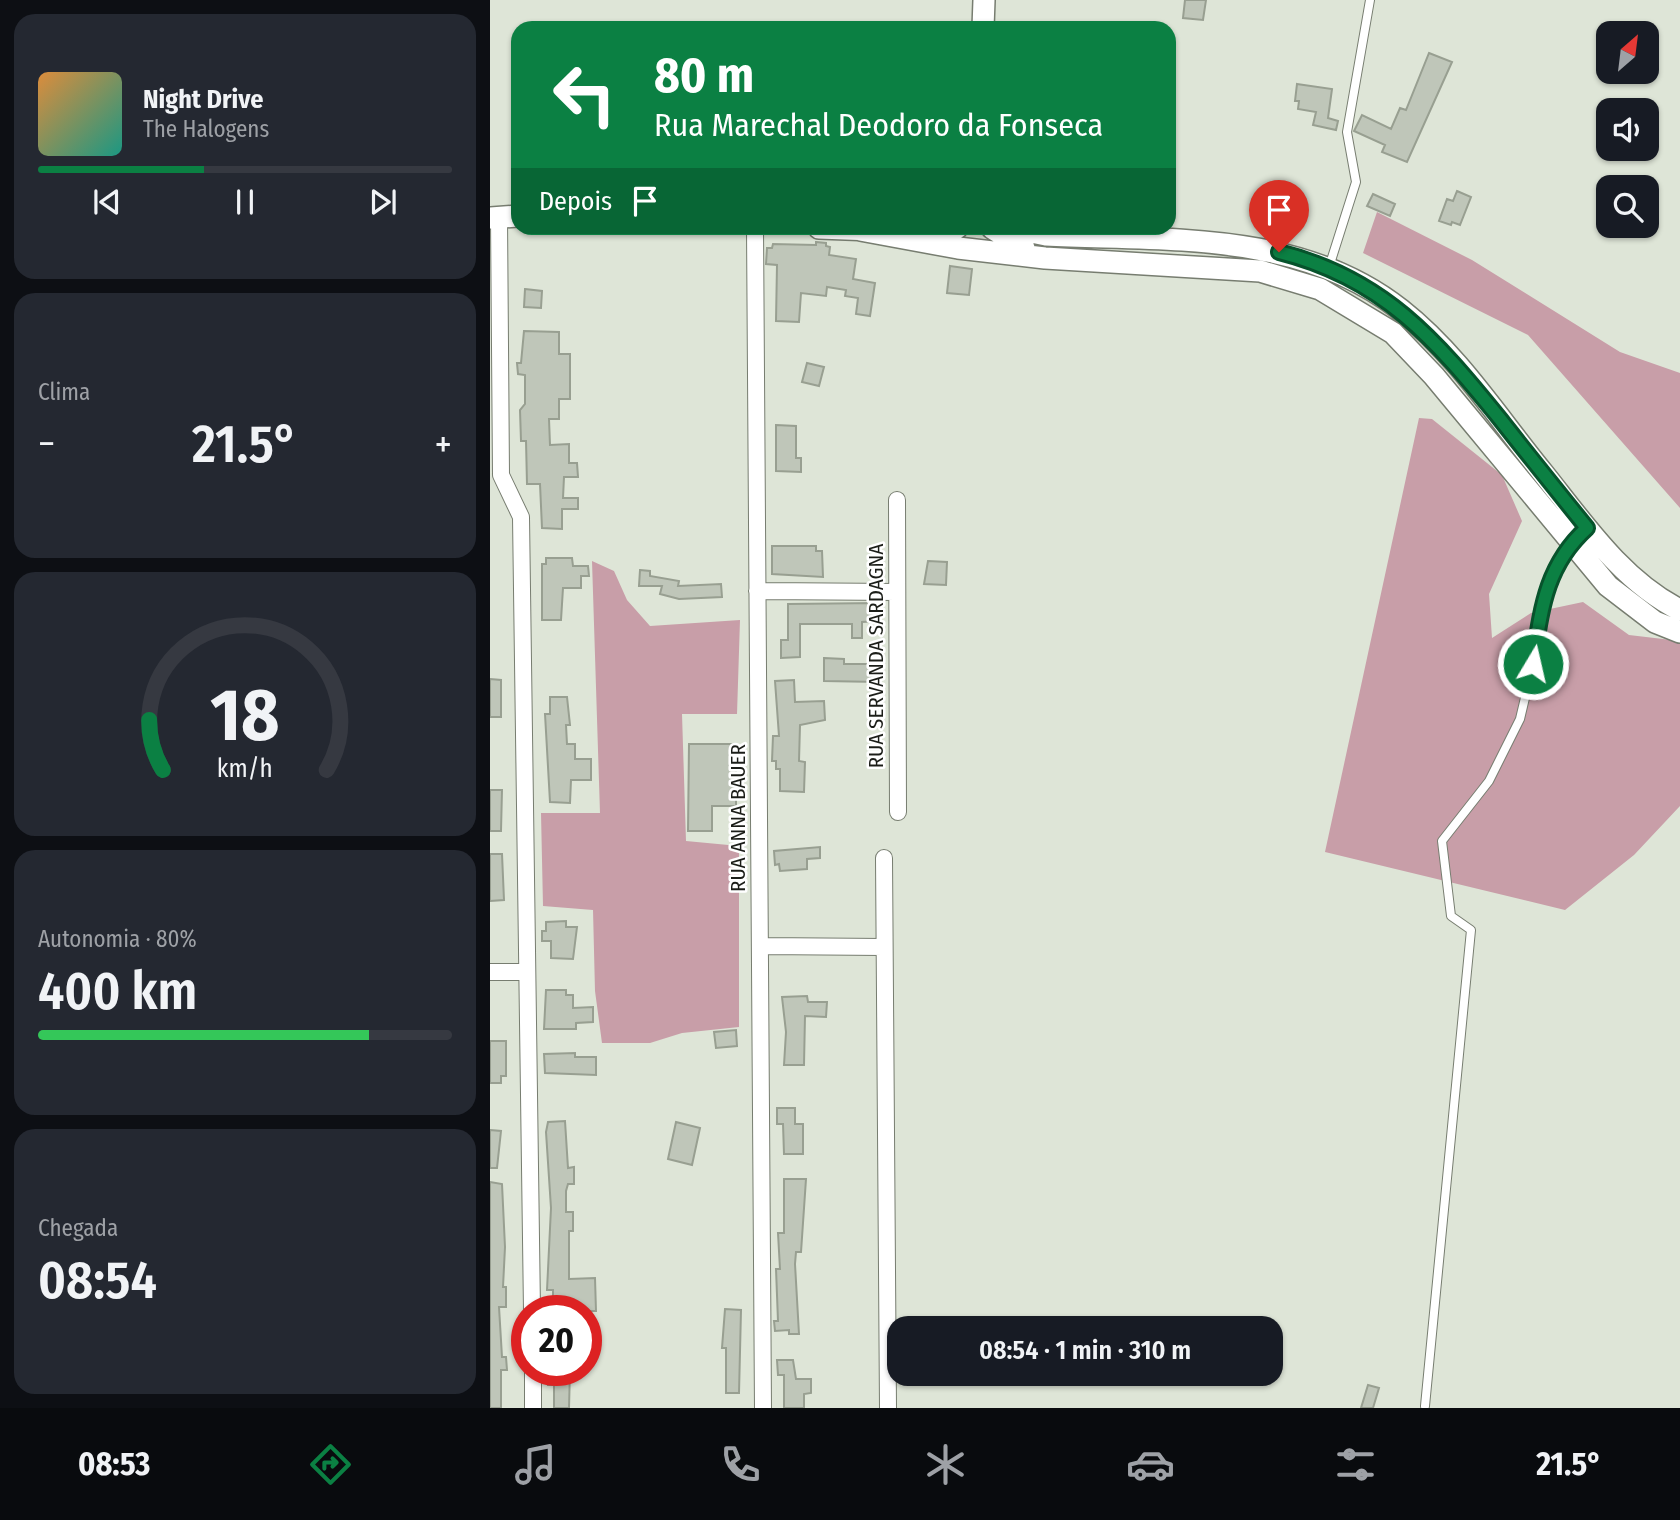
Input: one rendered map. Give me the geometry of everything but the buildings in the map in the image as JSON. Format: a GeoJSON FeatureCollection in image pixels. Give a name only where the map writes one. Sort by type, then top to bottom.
{"type":"FeatureCollection","features":[{"type":"Feature","properties":{"kind":"main road"},"geometry":{"type":"LineString","coordinates":[[983,21],[984,0]]}},
{"type":"Feature","properties":{"kind":"main road"},"geometry":{"type":"LineString","coordinates":[[960,235],[972,241],[978,235]]}},
{"type":"Feature","properties":{"kind":"main road"},"geometry":{"type":"LineString","coordinates":[[963,235],[1045,258],[1260,271],[1320,289],[1393,333],[1570,543],[1629,605],[1680,632]]}},
{"type":"Feature","properties":{"kind":"main road"},"geometry":{"type":"LineString","coordinates":[[1002,235],[1045,258]]}},
{"type":"Feature","properties":{"kind":"main road"},"geometry":{"type":"LineString","coordinates":[[1092,235],[1252,247],[1329,267],[1374,291],[1426,332],[1587,528],[1633,579],[1680,610]]}},
{"type":"Feature","properties":{"kind":"main road"},"geometry":{"type":"LineString","coordinates":[[1320,289],[1329,267]]}},
{"type":"Feature","properties":{"kind":"main road"},"geometry":{"type":"LineString","coordinates":[[1570,543],[1587,528]]}},
{"type":"Feature","properties":{"kind":"street"},"geometry":{"type":"LineString","coordinates":[[502,217],[501,475],[521,517],[532,1295]]}},
{"type":"Feature","properties":{"kind":"street","name":"RUA ANNA BAUER"},"geometry":{"type":"LineString","coordinates":[[755,235],[763,1408]]}},
{"type":"Feature","properties":{"kind":"street","name":"RUA SERVANDA SARDAGNA"},"geometry":{"type":"LineString","coordinates":[[897,500],[898,813]]}},
{"type":"Feature","properties":{"kind":"street"},"geometry":{"type":"LineString","coordinates":[[757,591],[897,592]]}},
{"type":"Feature","properties":{"kind":"street"},"geometry":{"type":"LineString","coordinates":[[884,858],[888,1408]]}},
{"type":"Feature","properties":{"kind":"street"},"geometry":{"type":"LineString","coordinates":[[760,946],[884,947]]}},
{"type":"Feature","properties":{"kind":"street"},"geometry":{"type":"LineString","coordinates":[[490,972],[527,972]]}},
{"type":"Feature","properties":{"kind":"street"},"geometry":{"type":"LineString","coordinates":[[533,1386],[533,1408]]}},
{"type":"Feature","properties":{"kind":"lane"},"geometry":{"type":"LineString","coordinates":[[1329,267],[1356,182],[1347,132],[1370,0]]}},
{"type":"Feature","properties":{"kind":"lane"},"geometry":{"type":"LineString","coordinates":[[1425,1406],[1471,929],[1451,916],[1442,841],[1489,781],[1520,719],[1546,588],[1570,543]]}},
{"type":"Feature","properties":{"kind":"shaded area"},"geometry":{"type":"Polygon","coordinates":[[[1377,212],[1472,260],[1620,352],[1680,373],[1680,508],[1528,335],[1363,253],[1377,212]]]}},
{"type":"Feature","properties":{"kind":"shaded area"},"geometry":{"type":"Polygon","coordinates":[[[1419,418],[1432,419],[1502,475],[1522,521],[1489,594],[1492,638],[1531,613],[1583,602],[1629,635],[1680,641],[1680,806],[1634,855],[1565,910],[1325,852],[1419,418]]]}},
{"type":"Feature","properties":{"kind":"shaded area"},"geometry":{"type":"Polygon","coordinates":[[[592,561],[614,571],[627,600],[650,626],[740,620],[737,714],[682,714],[686,841],[739,846],[739,1027],[682,1033],[650,1043],[602,1043],[595,991],[593,910],[543,906],[541,813],[600,813],[592,561]]]}},
{"type":"Feature","properties":{"kind":"route"},"geometry":{"type":"LineString","coordinates":[[1279,252],[1329,267],[1351,278],[1401,310],[1426,332],[1446,353],[1587,528],[1570,543],[1546,588],[1533,664]]}}]}
